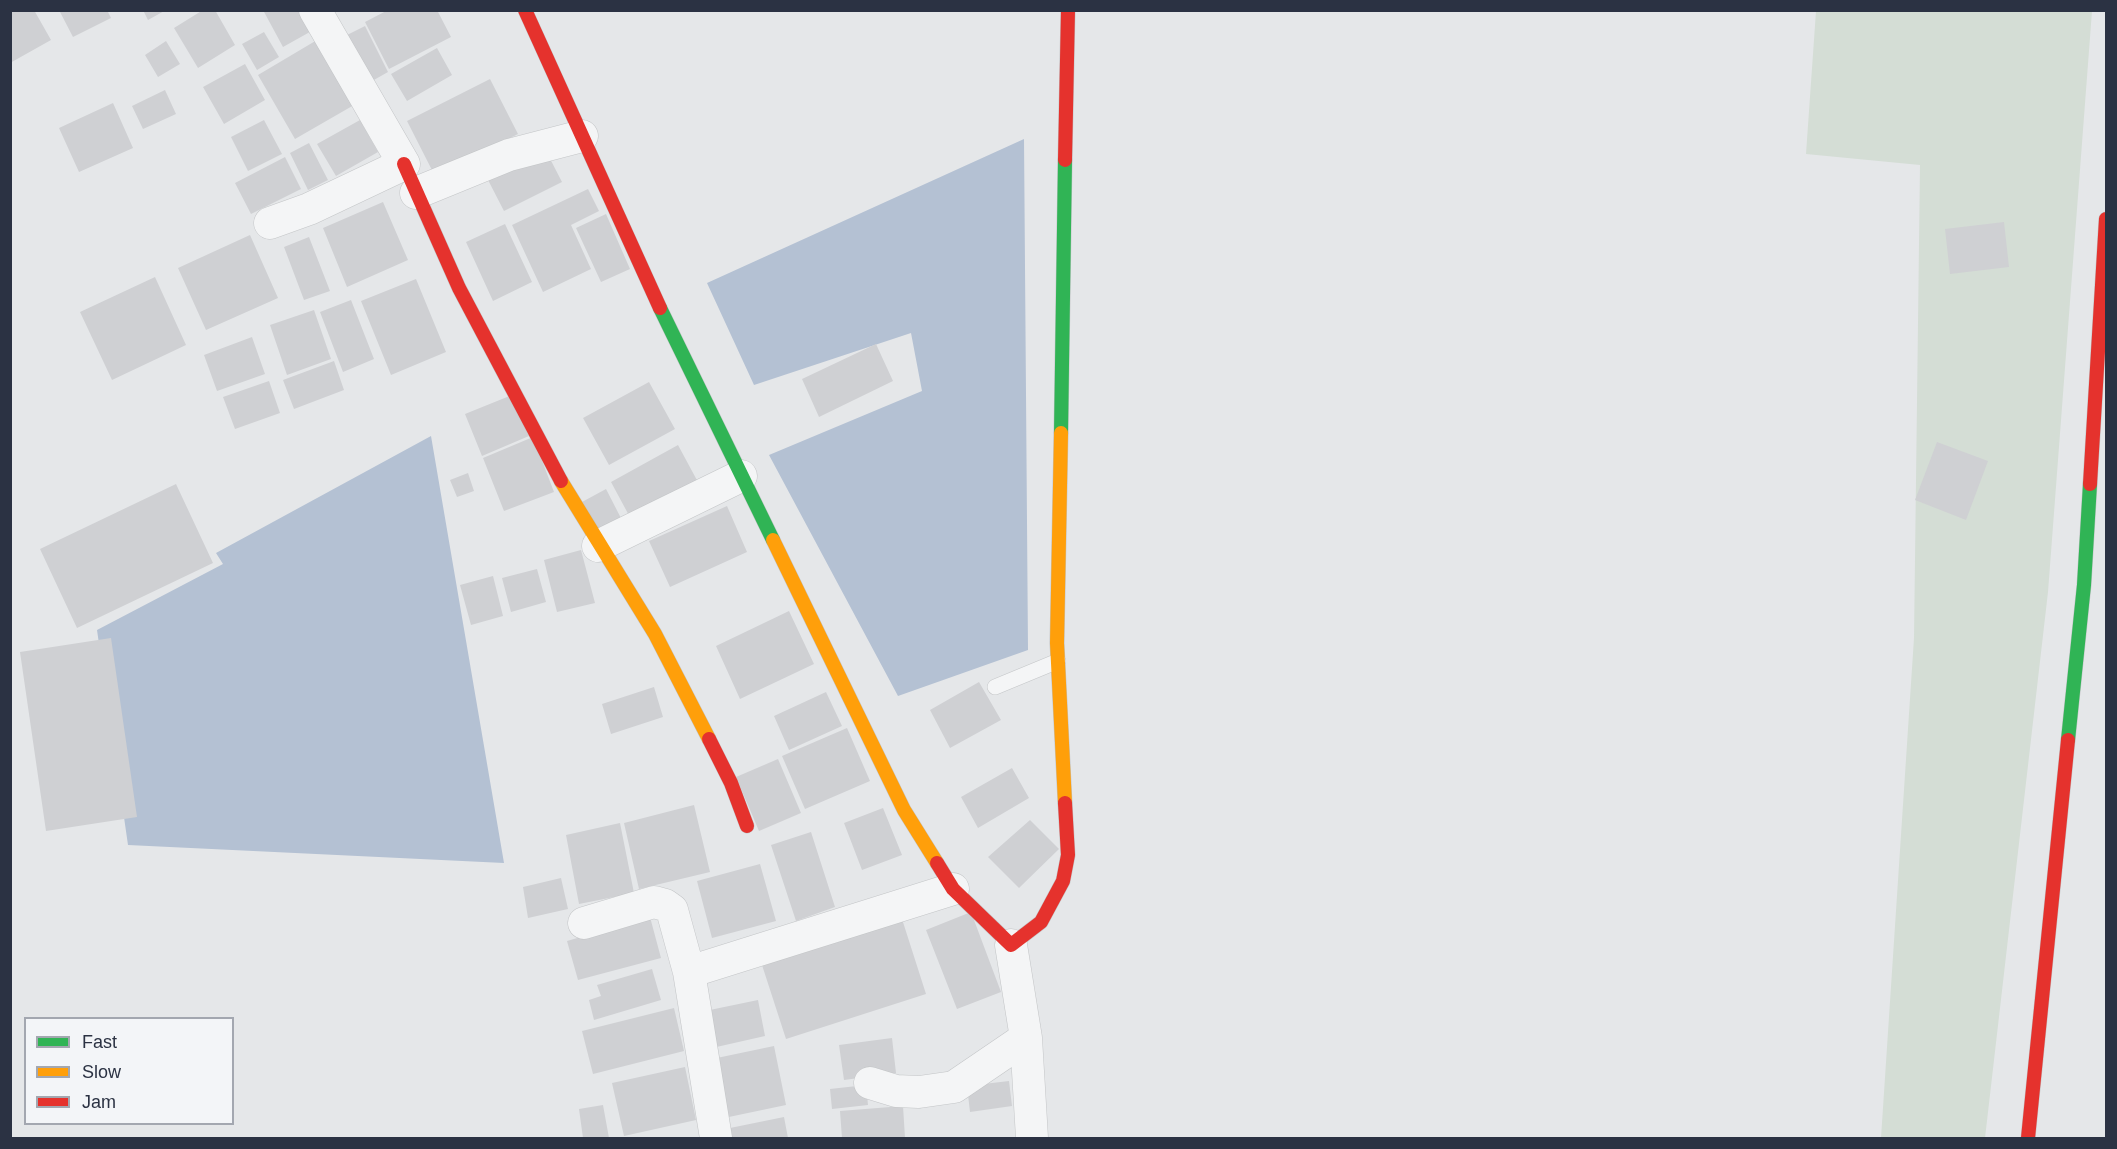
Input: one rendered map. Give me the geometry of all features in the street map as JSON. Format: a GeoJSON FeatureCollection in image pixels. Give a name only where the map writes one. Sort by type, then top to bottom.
{"type":"FeatureCollection","features":[{"type":"Feature","properties":{"kind":"street"},"geometry":{"type":"LineString","coordinates":[[315,10],[404,164],[459,288],[570,498],[655,634],[731,783],[747,826]]}},
{"type":"Feature","properties":{"kind":"street"},"geometry":{"type":"LineString","coordinates":[[525,10],[653,293],[903,810],[953,889],[1011,945],[1026,1038],[1032,1138]]}},
{"type":"Feature","properties":{"kind":"street"},"geometry":{"type":"LineString","coordinates":[[1011,945],[1041,922],[1052,905],[1063,881],[1068,855],[1058,661],[1068,10]]}},
{"type":"Feature","properties":{"kind":"street"},"geometry":{"type":"LineString","coordinates":[[416,192],[509,155],[582,136]]}},
{"type":"Feature","properties":{"kind":"street"},"geometry":{"type":"LineString","coordinates":[[270,222],[309,209],[404,164]]}},
{"type":"Feature","properties":{"kind":"street"},"geometry":{"type":"LineString","coordinates":[[2028,1138],[2084,585],[2106,219]]}},
{"type":"Feature","properties":{"kind":"street"},"geometry":{"type":"LineString","coordinates":[[598,546],[741,476]]}},
{"type":"Feature","properties":{"kind":"street"},"geometry":{"type":"LineString","coordinates":[[689,972],[953,889]]}},
{"type":"Feature","properties":{"kind":"street"},"geometry":{"type":"LineString","coordinates":[[584,923],[654,902],[665,904],[675,916],[689,972],[716,1138]]}},
{"type":"Feature","properties":{"kind":"street"},"geometry":{"type":"LineString","coordinates":[[870,1083],[896,1091],[919,1092],[954,1087],[1026,1038]]}},
{"type":"Feature","properties":{"kind":"lane"},"geometry":{"type":"LineString","coordinates":[[995,687],[1058,661]]}},
{"type":"Feature","properties":{"kind":"shaded area"},"geometry":{"type":"Polygon","coordinates":[[[1816,11],[2092,11],[2048,592],[1985,1138],[1881,1138],[1914,638],[1920,165],[1806,154],[1816,11]]]}},
{"type":"Feature","properties":{"kind":"water"},"geometry":{"type":"Polygon","coordinates":[[[1024,139],[1028,650],[898,696],[769,455],[922,391],[911,333],[754,385],[707,283],[1024,139]]]}},
{"type":"Feature","properties":{"kind":"water"},"geometry":{"type":"Polygon","coordinates":[[[431,436],[504,863],[128,845],[97,630],[223,564],[216,553],[431,436]]]}},
{"type":"Feature","properties":{"kind":"building"},"geometry":{"type":"Polygon","coordinates":[[[10,10],[34,10],[51,40],[10,63],[10,10]]]}},
{"type":"Feature","properties":{"kind":"building"},"geometry":{"type":"Polygon","coordinates":[[[59,10],[107,10],[111,18],[73,37],[59,10]]]}},
{"type":"Feature","properties":{"kind":"building"},"geometry":{"type":"Polygon","coordinates":[[[143,10],[166,10],[148,20],[143,10]]]}},
{"type":"Feature","properties":{"kind":"building"},"geometry":{"type":"Polygon","coordinates":[[[203,10],[215,10],[235,45],[198,68],[174,28],[203,10]]]}},
{"type":"Feature","properties":{"kind":"building"},"geometry":{"type":"Polygon","coordinates":[[[263,10],[307,10],[317,28],[283,47],[263,10]]]}},
{"type":"Feature","properties":{"kind":"building"},"geometry":{"type":"Polygon","coordinates":[[[388,10],[437,10],[451,37],[389,69],[365,22],[388,10]]]}},
{"type":"Feature","properties":{"kind":"building"},"geometry":{"type":"Polygon","coordinates":[[[365,26],[388,72],[365,85],[341,38],[365,26]]]}},
{"type":"Feature","properties":{"kind":"building"},"geometry":{"type":"Polygon","coordinates":[[[264,32],[279,57],[257,70],[242,44],[264,32]]]}},
{"type":"Feature","properties":{"kind":"building"},"geometry":{"type":"Polygon","coordinates":[[[317,40],[354,105],[295,139],[258,75],[317,40]]]}},
{"type":"Feature","properties":{"kind":"building"},"geometry":{"type":"Polygon","coordinates":[[[166,41],[180,64],[158,77],[145,55],[166,41]]]}},
{"type":"Feature","properties":{"kind":"building"},"geometry":{"type":"Polygon","coordinates":[[[437,48],[452,75],[407,101],[391,74],[437,48]]]}},
{"type":"Feature","properties":{"kind":"building"},"geometry":{"type":"Polygon","coordinates":[[[245,64],[265,100],[224,124],[203,87],[245,64]]]}},
{"type":"Feature","properties":{"kind":"building"},"geometry":{"type":"Polygon","coordinates":[[[490,79],[518,134],[435,176],[407,121],[490,79]]]}},
{"type":"Feature","properties":{"kind":"building"},"geometry":{"type":"Polygon","coordinates":[[[165,90],[176,114],[143,129],[132,106],[165,90]]]}},
{"type":"Feature","properties":{"kind":"building"},"geometry":{"type":"Polygon","coordinates":[[[113,103],[133,148],[79,172],[59,128],[113,103]]]}},
{"type":"Feature","properties":{"kind":"building"},"geometry":{"type":"Polygon","coordinates":[[[264,120],[282,154],[248,171],[231,137],[264,120]]]}},
{"type":"Feature","properties":{"kind":"building"},"geometry":{"type":"Polygon","coordinates":[[[360,120],[378,152],[336,176],[317,144],[360,120]]]}},
{"type":"Feature","properties":{"kind":"building"},"geometry":{"type":"Polygon","coordinates":[[[309,143],[328,180],[308,190],[290,153],[309,143]]]}},
{"type":"Feature","properties":{"kind":"building"},"geometry":{"type":"Polygon","coordinates":[[[545,149],[562,182],[504,211],[487,178],[545,149]]]}},
{"type":"Feature","properties":{"kind":"building"},"geometry":{"type":"Polygon","coordinates":[[[285,157],[301,189],[251,214],[235,183],[285,157]]]}},
{"type":"Feature","properties":{"kind":"building"},"geometry":{"type":"Polygon","coordinates":[[[588,189],[599,211],[571,225],[591,269],[543,292],[512,225],[588,189]]]}},
{"type":"Feature","properties":{"kind":"building"},"geometry":{"type":"Polygon","coordinates":[[[383,202],[408,260],[347,287],[323,228],[383,202]]]}},
{"type":"Feature","properties":{"kind":"building"},"geometry":{"type":"Polygon","coordinates":[[[606,214],[630,269],[601,282],[576,228],[606,214]]]}},
{"type":"Feature","properties":{"kind":"building"},"geometry":{"type":"Polygon","coordinates":[[[2004,222],[2009,267],[1950,274],[1945,229],[2004,222]]]}},
{"type":"Feature","properties":{"kind":"building"},"geometry":{"type":"Polygon","coordinates":[[[505,224],[532,282],[493,301],[466,242],[505,224]]]}},
{"type":"Feature","properties":{"kind":"building"},"geometry":{"type":"Polygon","coordinates":[[[250,235],[278,298],[206,330],[178,268],[250,235]]]}},
{"type":"Feature","properties":{"kind":"building"},"geometry":{"type":"Polygon","coordinates":[[[309,237],[330,291],[304,300],[284,247],[309,237]]]}},
{"type":"Feature","properties":{"kind":"building"},"geometry":{"type":"Polygon","coordinates":[[[155,277],[186,345],[112,380],[80,312],[155,277]]]}},
{"type":"Feature","properties":{"kind":"building"},"geometry":{"type":"Polygon","coordinates":[[[416,279],[446,352],[391,375],[361,301],[416,279]]]}},
{"type":"Feature","properties":{"kind":"building"},"geometry":{"type":"Polygon","coordinates":[[[351,300],[374,359],[343,372],[320,312],[351,300]]]}},
{"type":"Feature","properties":{"kind":"building"},"geometry":{"type":"Polygon","coordinates":[[[314,310],[331,359],[287,375],[270,325],[314,310]]]}},
{"type":"Feature","properties":{"kind":"building"},"geometry":{"type":"Polygon","coordinates":[[[252,337],[265,374],[217,391],[204,355],[252,337]]]}},
{"type":"Feature","properties":{"kind":"building"},"geometry":{"type":"Polygon","coordinates":[[[876,344],[893,381],[819,417],[802,379],[876,344]]]}},
{"type":"Feature","properties":{"kind":"building"},"geometry":{"type":"Polygon","coordinates":[[[334,361],[344,390],[294,409],[283,380],[334,361]]]}},
{"type":"Feature","properties":{"kind":"building"},"geometry":{"type":"Polygon","coordinates":[[[269,381],[280,413],[235,429],[223,397],[269,381]]]}},
{"type":"Feature","properties":{"kind":"building"},"geometry":{"type":"Polygon","coordinates":[[[649,382],[675,429],[609,465],[583,418],[649,382]]]}},
{"type":"Feature","properties":{"kind":"building"},"geometry":{"type":"Polygon","coordinates":[[[512,395],[529,436],[482,456],[465,414],[512,395]]]}},
{"type":"Feature","properties":{"kind":"building"},"geometry":{"type":"Polygon","coordinates":[[[533,437],[554,492],[504,511],[483,458],[533,437]]]}},
{"type":"Feature","properties":{"kind":"building"},"geometry":{"type":"Polygon","coordinates":[[[1937,442],[1988,461],[1966,520],[1915,500],[1937,442]]]}},
{"type":"Feature","properties":{"kind":"building"},"geometry":{"type":"Polygon","coordinates":[[[678,445],[699,484],[632,521],[611,482],[678,445]]]}},
{"type":"Feature","properties":{"kind":"building"},"geometry":{"type":"Polygon","coordinates":[[[468,473],[474,491],[457,497],[450,480],[468,473]]]}},
{"type":"Feature","properties":{"kind":"building"},"geometry":{"type":"Polygon","coordinates":[[[176,484],[213,563],[77,628],[40,549],[176,484]]]}},
{"type":"Feature","properties":{"kind":"building"},"geometry":{"type":"Polygon","coordinates":[[[606,489],[624,524],[600,537],[582,502],[606,489]]]}},
{"type":"Feature","properties":{"kind":"building"},"geometry":{"type":"Polygon","coordinates":[[[727,506],[747,552],[670,587],[649,541],[727,506]]]}},
{"type":"Feature","properties":{"kind":"building"},"geometry":{"type":"Polygon","coordinates":[[[581,550],[595,603],[557,612],[544,560],[581,550]]]}},
{"type":"Feature","properties":{"kind":"building"},"geometry":{"type":"Polygon","coordinates":[[[537,569],[546,602],[511,612],[502,578],[537,569]]]}},
{"type":"Feature","properties":{"kind":"building"},"geometry":{"type":"Polygon","coordinates":[[[493,576],[503,616],[471,625],[460,585],[493,576]]]}},
{"type":"Feature","properties":{"kind":"building"},"geometry":{"type":"Polygon","coordinates":[[[789,611],[814,664],[740,699],[716,646],[789,611]]]}},
{"type":"Feature","properties":{"kind":"building"},"geometry":{"type":"Polygon","coordinates":[[[111,638],[137,817],[46,831],[20,652],[111,638]]]}},
{"type":"Feature","properties":{"kind":"building"},"geometry":{"type":"Polygon","coordinates":[[[979,682],[1001,720],[950,748],[930,710],[979,682]]]}},
{"type":"Feature","properties":{"kind":"building"},"geometry":{"type":"Polygon","coordinates":[[[654,687],[663,717],[611,734],[602,704],[654,687]]]}},
{"type":"Feature","properties":{"kind":"building"},"geometry":{"type":"Polygon","coordinates":[[[826,692],[842,726],[789,750],[774,716],[826,692]]]}},
{"type":"Feature","properties":{"kind":"building"},"geometry":{"type":"Polygon","coordinates":[[[847,728],[870,781],[805,809],[782,756],[847,728]]]}},
{"type":"Feature","properties":{"kind":"building"},"geometry":{"type":"Polygon","coordinates":[[[778,759],[801,813],[759,831],[736,777],[778,759]]]}},
{"type":"Feature","properties":{"kind":"building"},"geometry":{"type":"Polygon","coordinates":[[[1012,768],[1029,798],[978,828],[961,797],[1012,768]]]}},
{"type":"Feature","properties":{"kind":"building"},"geometry":{"type":"Polygon","coordinates":[[[694,805],[710,872],[639,889],[624,823],[694,805]]]}},
{"type":"Feature","properties":{"kind":"building"},"geometry":{"type":"Polygon","coordinates":[[[883,808],[902,855],[862,870],[844,823],[883,808]]]}},
{"type":"Feature","properties":{"kind":"building"},"geometry":{"type":"Polygon","coordinates":[[[1030,820],[1059,849],[1019,888],[988,857],[1030,820]]]}},
{"type":"Feature","properties":{"kind":"building"},"geometry":{"type":"Polygon","coordinates":[[[620,823],[634,893],[579,904],[566,835],[620,823]]]}},
{"type":"Feature","properties":{"kind":"building"},"geometry":{"type":"Polygon","coordinates":[[[811,832],[835,907],[796,921],[771,845],[811,832]]]}},
{"type":"Feature","properties":{"kind":"building"},"geometry":{"type":"Polygon","coordinates":[[[760,864],[776,921],[712,938],[697,881],[760,864]]]}},
{"type":"Feature","properties":{"kind":"building"},"geometry":{"type":"Polygon","coordinates":[[[561,878],[568,909],[528,918],[523,887],[561,878]]]}},
{"type":"Feature","properties":{"kind":"building"},"geometry":{"type":"Polygon","coordinates":[[[971,912],[1001,992],[957,1009],[926,930],[971,912]]]}},
{"type":"Feature","properties":{"kind":"building"},"geometry":{"type":"Polygon","coordinates":[[[650,917],[661,958],[578,980],[567,941],[650,917]]]}},
{"type":"Feature","properties":{"kind":"building"},"geometry":{"type":"Polygon","coordinates":[[[902,919],[926,994],[786,1039],[762,965],[902,919]]]}},
{"type":"Feature","properties":{"kind":"building"},"geometry":{"type":"Polygon","coordinates":[[[652,969],[661,1000],[594,1020],[589,1000],[601,996],[597,985],[652,969]]]}},
{"type":"Feature","properties":{"kind":"building"},"geometry":{"type":"Polygon","coordinates":[[[758,1000],[765,1036],[712,1048],[705,1011],[758,1000]]]}},
{"type":"Feature","properties":{"kind":"building"},"geometry":{"type":"Polygon","coordinates":[[[674,1008],[684,1051],[593,1074],[582,1031],[674,1008]]]}},
{"type":"Feature","properties":{"kind":"building"},"geometry":{"type":"Polygon","coordinates":[[[892,1038],[896,1073],[844,1080],[839,1045],[892,1038]]]}},
{"type":"Feature","properties":{"kind":"building"},"geometry":{"type":"Polygon","coordinates":[[[774,1046],[786,1105],[724,1118],[712,1059],[774,1046]]]}},
{"type":"Feature","properties":{"kind":"building"},"geometry":{"type":"Polygon","coordinates":[[[685,1067],[696,1120],[624,1136],[612,1083],[685,1067]]]}},
{"type":"Feature","properties":{"kind":"building"},"geometry":{"type":"Polygon","coordinates":[[[1009,1081],[1012,1106],[970,1112],[967,1086],[1009,1081]]]}},
{"type":"Feature","properties":{"kind":"building"},"geometry":{"type":"Polygon","coordinates":[[[866,1085],[868,1105],[832,1109],[830,1089],[866,1085]]]}},
{"type":"Feature","properties":{"kind":"building"},"geometry":{"type":"Polygon","coordinates":[[[603,1105],[609,1138],[583,1138],[579,1109],[603,1105]]]}},
{"type":"Feature","properties":{"kind":"building"},"geometry":{"type":"Polygon","coordinates":[[[903,1106],[905,1138],[842,1138],[840,1111],[903,1106]]]}},
{"type":"Feature","properties":{"kind":"building"},"geometry":{"type":"Polygon","coordinates":[[[784,1117],[788,1138],[732,1138],[730,1128],[784,1117]]]}},
{"type":"Feature","properties":{"kind":"traffic: fast"},"geometry":{"type":"LineString","coordinates":[[1061,433],[1065,160]]}},
{"type":"Feature","properties":{"kind":"traffic: fast"},"geometry":{"type":"LineString","coordinates":[[660,308],[773,540]]}},
{"type":"Feature","properties":{"kind":"traffic: fast"},"geometry":{"type":"LineString","coordinates":[[2068,740],[2084,585],[2090,484]]}},
{"type":"Feature","properties":{"kind":"traffic: slow"},"geometry":{"type":"LineString","coordinates":[[1061,433],[1057,643],[1065,803]]}},
{"type":"Feature","properties":{"kind":"traffic: slow"},"geometry":{"type":"LineString","coordinates":[[561,481],[655,634],[709,739]]}},
{"type":"Feature","properties":{"kind":"traffic: slow"},"geometry":{"type":"LineString","coordinates":[[773,540],[904,810],[937,863]]}},
{"type":"Feature","properties":{"kind":"traffic: jam"},"geometry":{"type":"LineString","coordinates":[[525,10],[660,308]]}},
{"type":"Feature","properties":{"kind":"traffic: jam"},"geometry":{"type":"LineString","coordinates":[[1065,160],[1068,10]]}},
{"type":"Feature","properties":{"kind":"traffic: jam"},"geometry":{"type":"LineString","coordinates":[[404,164],[459,288],[561,481]]}},
{"type":"Feature","properties":{"kind":"traffic: jam"},"geometry":{"type":"LineString","coordinates":[[2090,484],[2106,219]]}},
{"type":"Feature","properties":{"kind":"traffic: jam"},"geometry":{"type":"LineString","coordinates":[[709,739],[731,783],[747,826]]}},
{"type":"Feature","properties":{"kind":"traffic: jam"},"geometry":{"type":"LineString","coordinates":[[2028,1138],[2068,740]]}},
{"type":"Feature","properties":{"kind":"traffic: jam"},"geometry":{"type":"LineString","coordinates":[[937,863],[953,889],[1011,945],[1041,922],[1063,881],[1068,855],[1065,803]]}}]}
